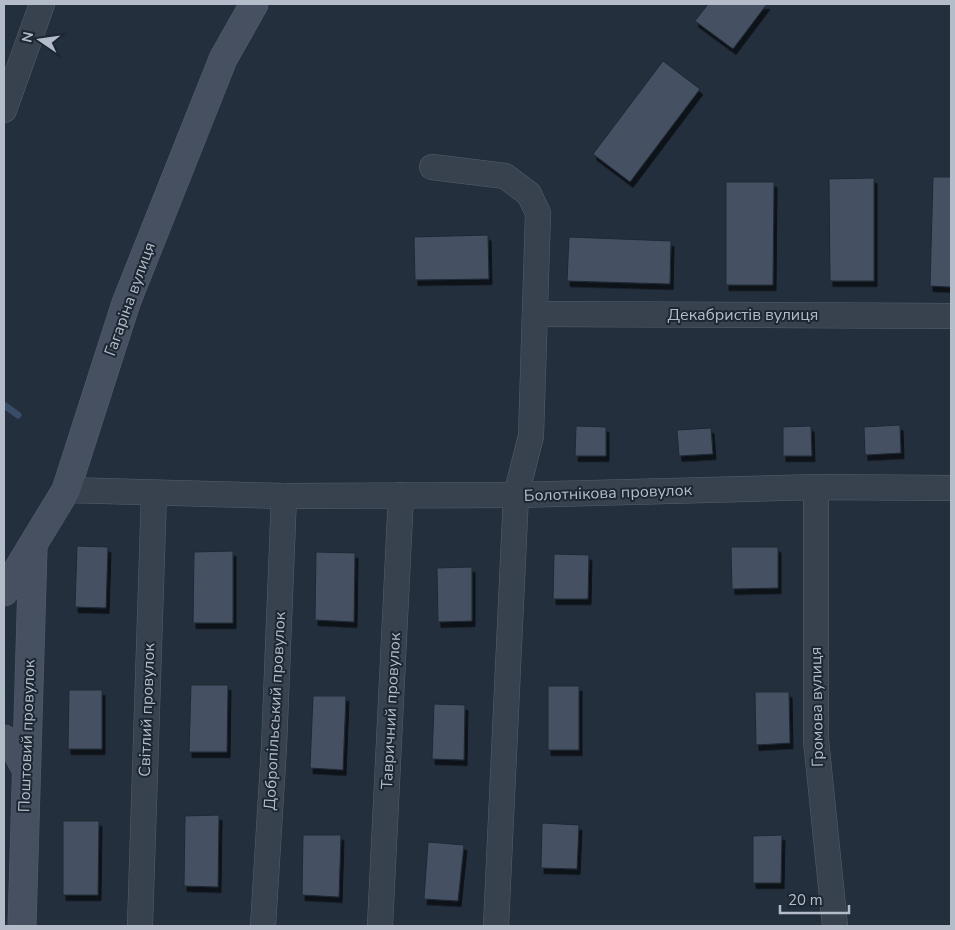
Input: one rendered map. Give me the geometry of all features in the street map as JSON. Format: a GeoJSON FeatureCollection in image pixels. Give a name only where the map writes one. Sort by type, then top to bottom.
{"type":"FeatureCollection","features":[{"type":"Feature","properties":{"kind":"main road","name":"Гагаріна вулиця"},"geometry":{"type":"LineString","coordinates":[[4,592],[66,490],[126,303],[223,59],[254,4]]}},
{"type":"Feature","properties":{"kind":"main road","name":"Поштовий провулок"},"geometry":{"type":"LineString","coordinates":[[22,926],[33,546]]}},
{"type":"Feature","properties":{"kind":"main road"},"geometry":{"type":"LineString","coordinates":[[4,739],[14,747],[26,768]]}},
{"type":"Feature","properties":{"kind":"street"},"geometry":{"type":"LineString","coordinates":[[4,110],[42,4]]}},
{"type":"Feature","properties":{"kind":"street"},"geometry":{"type":"LineString","coordinates":[[66,490],[284,496],[516,495],[531,436],[538,213],[529,194],[505,176],[432,167]]}},
{"type":"Feature","properties":{"kind":"street","name":"Декабристів вулиця"},"geometry":{"type":"LineString","coordinates":[[535,314],[951,316]]}},
{"type":"Feature","properties":{"kind":"street","name":"Болотнікова провулок"},"geometry":{"type":"LineString","coordinates":[[496,926],[516,495],[816,487],[951,488]]}},
{"type":"Feature","properties":{"kind":"street","name":"Громова вулиця"},"geometry":{"type":"LineString","coordinates":[[816,487],[816,740],[835,926]]}},
{"type":"Feature","properties":{"kind":"street","name":"Світлий провулок"},"geometry":{"type":"LineString","coordinates":[[140,926],[154,493]]}},
{"type":"Feature","properties":{"kind":"street","name":"Тавричний провулок"},"geometry":{"type":"LineString","coordinates":[[380,926],[401,495]]}},
{"type":"Feature","properties":{"kind":"street","name":"Добропільський провулок"},"geometry":{"type":"LineString","coordinates":[[263,926],[274,747],[284,496]]}},
{"type":"Feature","properties":{"kind":"building"},"geometry":{"type":"Polygon","coordinates":[[[708,4],[767,4],[733,49],[695,21],[708,4]]]}},
{"type":"Feature","properties":{"kind":"building"},"geometry":{"type":"Polygon","coordinates":[[[663,61],[700,89],[630,182],[593,154],[663,61]]]}},
{"type":"Feature","properties":{"kind":"building"},"geometry":{"type":"Polygon","coordinates":[[[933,177],[951,177],[951,287],[930,286],[933,177]]]}},
{"type":"Feature","properties":{"kind":"building"},"geometry":{"type":"Polygon","coordinates":[[[874,178],[874,281],[830,281],[829,179],[874,178]]]}},
{"type":"Feature","properties":{"kind":"building"},"geometry":{"type":"Polygon","coordinates":[[[726,182],[774,182],[773,285],[726,285],[726,182]]]}},
{"type":"Feature","properties":{"kind":"building"},"geometry":{"type":"Polygon","coordinates":[[[488,235],[489,279],[415,280],[414,237],[488,235]]]}},
{"type":"Feature","properties":{"kind":"building"},"geometry":{"type":"Polygon","coordinates":[[[569,237],[671,241],[670,284],[567,281],[569,237]]]}},
{"type":"Feature","properties":{"kind":"building"},"geometry":{"type":"Polygon","coordinates":[[[900,425],[901,453],[865,455],[864,427],[900,425]]]}},
{"type":"Feature","properties":{"kind":"building"},"geometry":{"type":"Polygon","coordinates":[[[576,426],[606,427],[606,456],[575,456],[576,426]]]}},
{"type":"Feature","properties":{"kind":"building"},"geometry":{"type":"Polygon","coordinates":[[[811,426],[812,456],[783,456],[783,427],[811,426]]]}},
{"type":"Feature","properties":{"kind":"building"},"geometry":{"type":"Polygon","coordinates":[[[711,428],[713,454],[679,456],[677,430],[711,428]]]}},
{"type":"Feature","properties":{"kind":"building"},"geometry":{"type":"Polygon","coordinates":[[[77,546],[108,547],[106,608],[75,607],[77,546]]]}},
{"type":"Feature","properties":{"kind":"building"},"geometry":{"type":"Polygon","coordinates":[[[731,547],[778,547],[778,588],[732,589],[731,547]]]}},
{"type":"Feature","properties":{"kind":"building"},"geometry":{"type":"Polygon","coordinates":[[[233,551],[233,623],[193,623],[194,552],[233,551]]]}},
{"type":"Feature","properties":{"kind":"building"},"geometry":{"type":"Polygon","coordinates":[[[316,552],[355,553],[354,622],[315,620],[316,552]]]}},
{"type":"Feature","properties":{"kind":"building"},"geometry":{"type":"Polygon","coordinates":[[[554,554],[589,555],[588,599],[553,599],[554,554]]]}},
{"type":"Feature","properties":{"kind":"building"},"geometry":{"type":"Polygon","coordinates":[[[472,567],[472,621],[438,622],[437,568],[472,567]]]}},
{"type":"Feature","properties":{"kind":"building"},"geometry":{"type":"Polygon","coordinates":[[[191,685],[228,685],[227,752],[189,752],[191,685]]]}},
{"type":"Feature","properties":{"kind":"building"},"geometry":{"type":"Polygon","coordinates":[[[548,686],[579,686],[579,750],[548,750],[548,686]]]}},
{"type":"Feature","properties":{"kind":"building"},"geometry":{"type":"Polygon","coordinates":[[[69,690],[102,690],[102,749],[68,749],[69,690]]]}},
{"type":"Feature","properties":{"kind":"building"},"geometry":{"type":"Polygon","coordinates":[[[755,692],[789,692],[790,743],[756,745],[755,692]]]}},
{"type":"Feature","properties":{"kind":"building"},"geometry":{"type":"Polygon","coordinates":[[[313,696],[346,696],[343,770],[310,768],[313,696]]]}},
{"type":"Feature","properties":{"kind":"building"},"geometry":{"type":"Polygon","coordinates":[[[434,704],[465,705],[464,760],[432,759],[434,704]]]}},
{"type":"Feature","properties":{"kind":"building"},"geometry":{"type":"Polygon","coordinates":[[[219,815],[218,887],[184,886],[185,816],[219,815]]]}},
{"type":"Feature","properties":{"kind":"building"},"geometry":{"type":"Polygon","coordinates":[[[63,821],[99,821],[98,895],[63,895],[63,821]]]}},
{"type":"Feature","properties":{"kind":"building"},"geometry":{"type":"Polygon","coordinates":[[[542,823],[579,825],[577,869],[541,868],[542,823]]]}},
{"type":"Feature","properties":{"kind":"building"},"geometry":{"type":"Polygon","coordinates":[[[303,835],[341,835],[339,897],[302,895],[303,835]]]}},
{"type":"Feature","properties":{"kind":"building"},"geometry":{"type":"Polygon","coordinates":[[[782,835],[781,883],[753,883],[753,836],[782,835]]]}},
{"type":"Feature","properties":{"kind":"building"},"geometry":{"type":"Polygon","coordinates":[[[428,842],[464,845],[458,901],[424,899],[428,842]]]}},
{"type":"Feature","properties":{"kind":"waterway"},"geometry":{"type":"LineString","coordinates":[[4,405],[18,415]]}}]}
